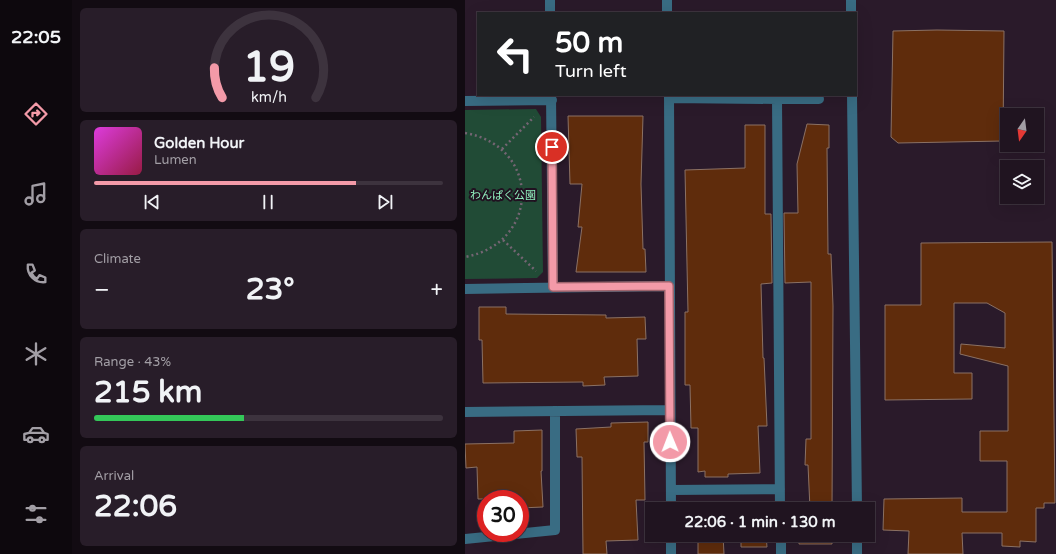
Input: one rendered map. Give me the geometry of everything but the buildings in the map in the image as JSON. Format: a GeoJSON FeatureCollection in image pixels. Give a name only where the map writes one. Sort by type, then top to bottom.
{"type":"FeatureCollection","features":[{"type":"Feature","properties":{"kind":"street"},"geometry":{"type":"LineString","coordinates":[[550,0],[550,12]]}},
{"type":"Feature","properties":{"kind":"street"},"geometry":{"type":"LineString","coordinates":[[667,0],[667,12]]}},
{"type":"Feature","properties":{"kind":"street"},"geometry":{"type":"LineString","coordinates":[[851,0],[851,12]]}},
{"type":"Feature","properties":{"kind":"street"},"geometry":{"type":"LineString","coordinates":[[671,502],[669,96],[819,99]]}},
{"type":"Feature","properties":{"kind":"street"},"geometry":{"type":"LineString","coordinates":[[852,96],[857,502]]}},
{"type":"Feature","properties":{"kind":"street"},"geometry":{"type":"LineString","coordinates":[[465,101],[552,97],[553,287]]}},
{"type":"Feature","properties":{"kind":"street"},"geometry":{"type":"LineString","coordinates":[[777,99],[781,502]]}},
{"type":"Feature","properties":{"kind":"street"},"geometry":{"type":"LineString","coordinates":[[465,288],[669,286]]}},
{"type":"Feature","properties":{"kind":"street"},"geometry":{"type":"LineString","coordinates":[[465,412],[670,410]]}},
{"type":"Feature","properties":{"kind":"street"},"geometry":{"type":"LineString","coordinates":[[465,539],[555,530],[555,411]]}},
{"type":"Feature","properties":{"kind":"street"},"geometry":{"type":"LineString","coordinates":[[671,490],[780,489]]}},
{"type":"Feature","properties":{"kind":"street"},"geometry":{"type":"LineString","coordinates":[[671,542],[671,554]]}},
{"type":"Feature","properties":{"kind":"street"},"geometry":{"type":"LineString","coordinates":[[781,542],[781,554]]}},
{"type":"Feature","properties":{"kind":"street"},"geometry":{"type":"LineString","coordinates":[[857,542],[857,554]]}},
{"type":"Feature","properties":{"kind":"path"},"geometry":{"type":"LineString","coordinates":[[502,149],[552,97]]}},
{"type":"Feature","properties":{"kind":"path"},"geometry":{"type":"LineString","coordinates":[[465,133],[477,135],[502,149],[512,160],[522,187],[522,201],[519,216],[503,240],[492,248],[479,254],[465,256]]}},
{"type":"Feature","properties":{"kind":"path"},"geometry":{"type":"LineString","coordinates":[[503,240],[553,287]]}},
{"type":"Feature","properties":{"kind":"green space","name":"わんぱく公園"},"geometry":{"type":"Polygon","coordinates":[[[536,109],[541,117],[543,272],[537,278],[465,279],[465,110],[536,109]]]}},
{"type":"Feature","properties":{"kind":"route"},"geometry":{"type":"LineString","coordinates":[[552,147],[553,287],[669,286],[670,442]]}}]}
